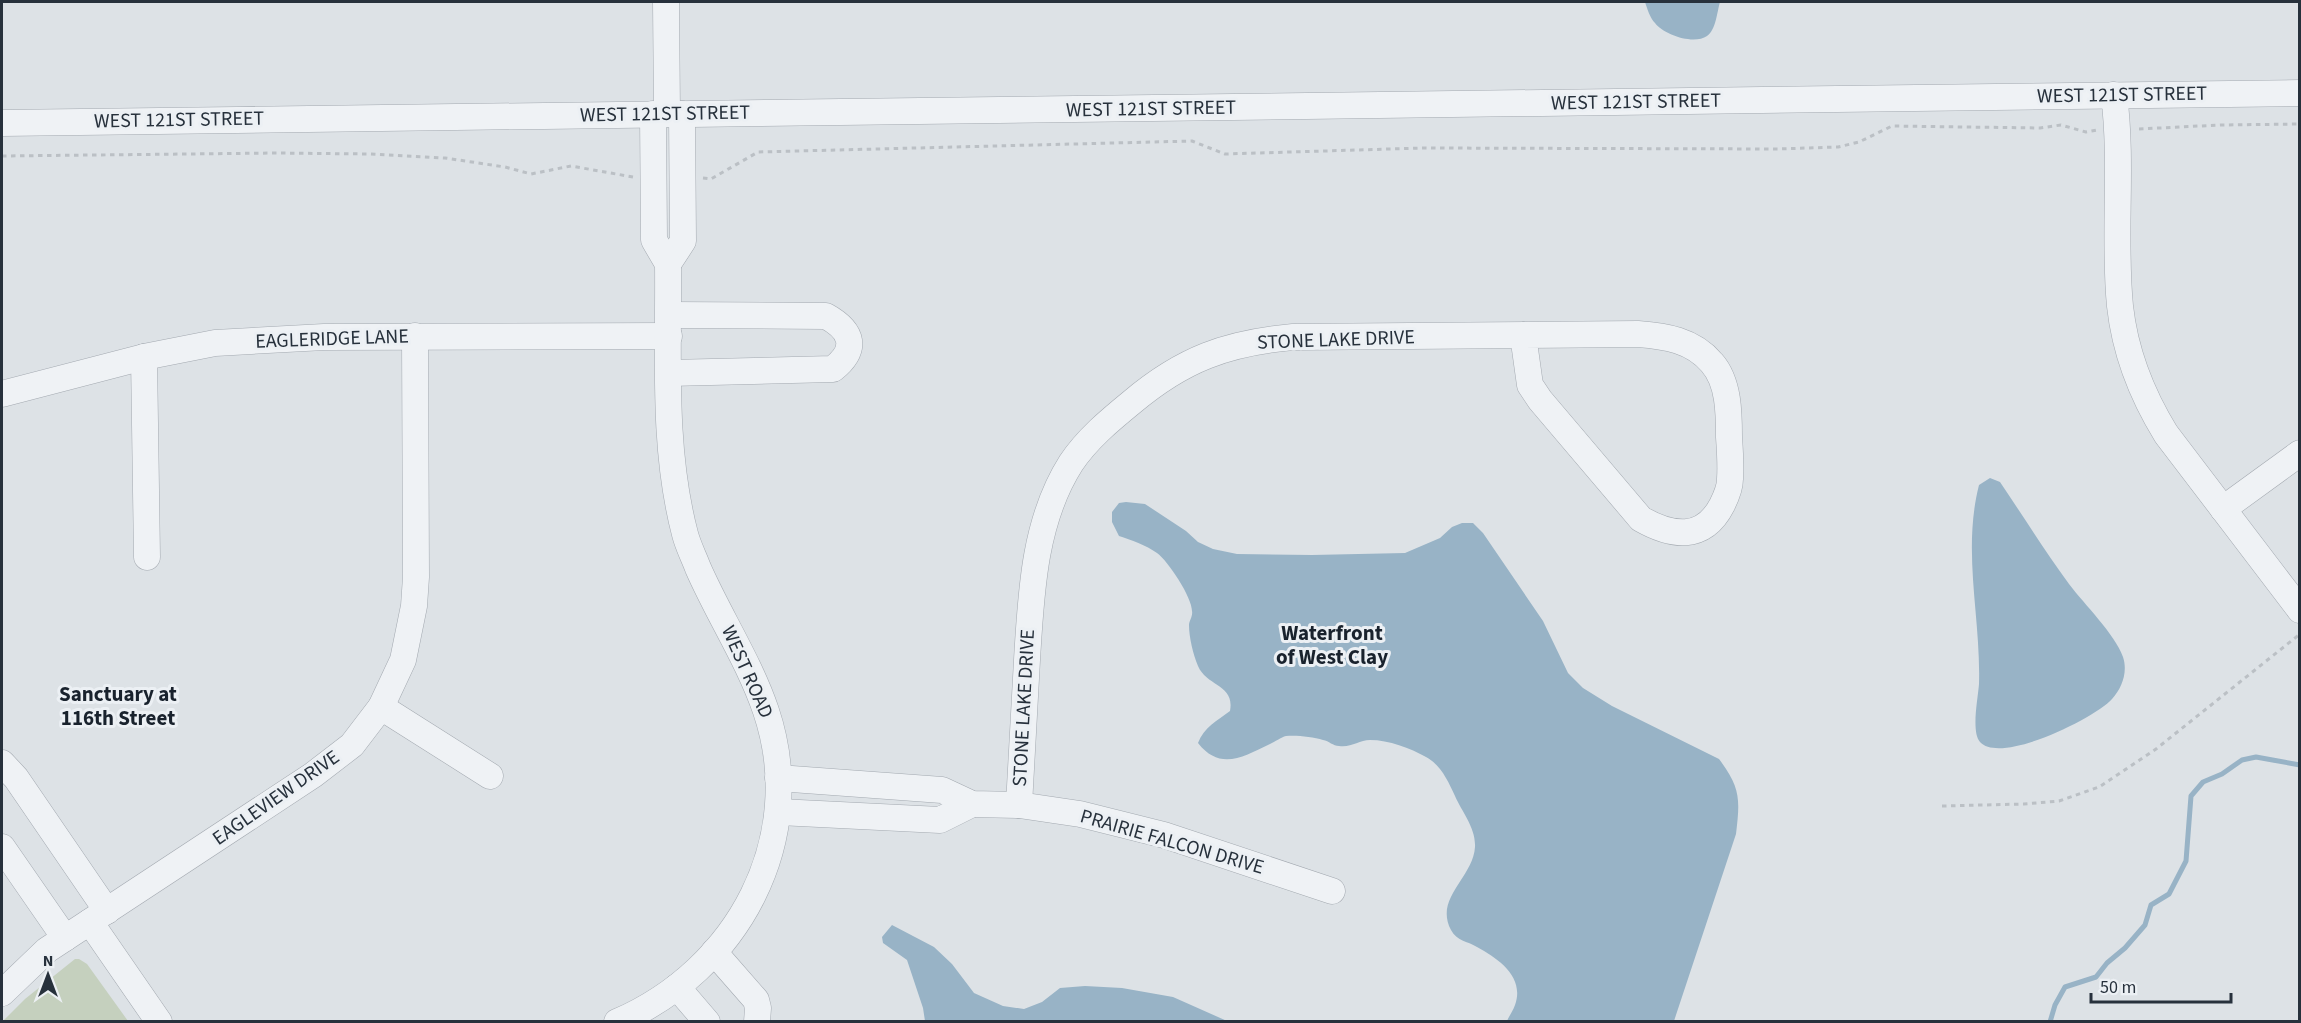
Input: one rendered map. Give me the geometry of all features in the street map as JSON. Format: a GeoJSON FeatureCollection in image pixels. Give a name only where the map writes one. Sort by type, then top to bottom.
{"type":"FeatureCollection","features":[{"type":"Feature","properties":{"kind":"street","name":"WEST ROAD"},"geometry":{"type":"LineString","coordinates":[[617,1022],[677,987],[714,952],[735,928],[757,889],[770,852],[779,812],[773,736],[756,685],[708,590],[685,538],[675,496],[670,454],[668,264],[654,240],[653,177],[667,114],[666,2]]}},
{"type":"Feature","properties":{"kind":"street","name":"WEST 121ST STREET"},"geometry":{"type":"LineString","coordinates":[[2,123],[2300,93]]}},
{"type":"Feature","properties":{"kind":"street"},"geometry":{"type":"LineString","coordinates":[[2114,95],[2118,128],[2120,306],[2126,340],[2136,375],[2149,407],[2166,434],[2300,610]]}},
{"type":"Feature","properties":{"kind":"street","name":"WEST ROAD"},"geometry":{"type":"LineString","coordinates":[[667,114],[683,177],[683,241],[668,264]]}},
{"type":"Feature","properties":{"kind":"street","name":"EAGLERIDGE LANE"},"geometry":{"type":"LineString","coordinates":[[2,393],[144,357],[215,343],[669,325],[826,316],[840,324],[848,334],[850,349],[843,361],[832,369],[669,373]]}},
{"type":"Feature","properties":{"kind":"street","name":"STONE LAKE DRIVE"},"geometry":{"type":"LineString","coordinates":[[1019,805],[1031,594],[1039,542],[1053,499],[1071,463],[1116,414],[1148,388],[1197,358],[1260,340],[1293,337],[1523,335],[1638,334],[1667,337],[1693,346],[1713,363],[1724,386],[1729,416],[1730,480],[1726,497],[1710,522],[1696,531],[1678,533],[1658,529],[1641,519],[1540,400],[1530,385],[1523,335]]}},
{"type":"Feature","properties":{"kind":"street","name":"EAGLEVIEW DRIVE"},"geometry":{"type":"LineString","coordinates":[[2,993],[47,950],[314,775],[352,745],[381,707],[403,660],[414,606],[416,577],[415,336]]}},
{"type":"Feature","properties":{"kind":"street"},"geometry":{"type":"LineString","coordinates":[[144,357],[147,557]]}},
{"type":"Feature","properties":{"kind":"street"},"geometry":{"type":"LineString","coordinates":[[2223,509],[2300,453]]}},
{"type":"Feature","properties":{"kind":"street"},"geometry":{"type":"LineString","coordinates":[[381,707],[490,776]]}},
{"type":"Feature","properties":{"kind":"street"},"geometry":{"type":"LineString","coordinates":[[2,764],[16,778],[159,1022]]}},
{"type":"Feature","properties":{"kind":"street","name":"PRAIRIE FALCON DRIVE"},"geometry":{"type":"LineString","coordinates":[[778,778],[942,790],[972,804],[1019,805],[1119,823],[1223,854],[1332,891]]}},
{"type":"Feature","properties":{"kind":"street","name":"PRAIRIE FALCON DRIVE"},"geometry":{"type":"LineString","coordinates":[[779,812],[940,820],[972,804]]}},
{"type":"Feature","properties":{"kind":"street"},"geometry":{"type":"LineString","coordinates":[[2,847],[65,938]]}},
{"type":"Feature","properties":{"kind":"street"},"geometry":{"type":"LineString","coordinates":[[714,952],[756,1000],[757,1022]]}},
{"type":"Feature","properties":{"kind":"street"},"geometry":{"type":"LineString","coordinates":[[677,987],[707,1022]]}},
{"type":"Feature","properties":{"kind":"path"},"geometry":{"type":"LineString","coordinates":[[683,177],[711,179],[758,152],[1192,141],[1225,154],[1423,148],[1778,149],[1838,147],[1859,142],[1892,126],[1962,128]]}},
{"type":"Feature","properties":{"kind":"path"},"geometry":{"type":"LineString","coordinates":[[2,156],[369,154],[445,158],[505,167],[531,174],[571,166],[638,177],[653,177]]}},
{"type":"Feature","properties":{"kind":"path"},"geometry":{"type":"LineString","coordinates":[[1942,806],[2059,801],[2099,787],[2156,749],[2300,634]]}},
{"type":"Feature","properties":{"kind":"green space"},"geometry":{"type":"Polygon","coordinates":[[[75,959],[87,964],[128,1021],[3,1021],[25,999],[75,959]]]}},
{"type":"Feature","properties":{"kind":"water"},"geometry":{"type":"Polygon","coordinates":[[[1645,2],[1720,2],[1710,33],[1701,39],[1687,39],[1672,35],[1659,27],[1649,13],[1645,2]]]}},
{"type":"Feature","properties":{"kind":"water"},"geometry":{"type":"Polygon","coordinates":[[[1990,478],[2000,482],[2069,584],[2099,619],[2119,648],[2125,668],[2119,690],[2102,707],[2048,736],[2007,748],[1991,748],[1980,742],[1976,731],[1979,659],[1972,535],[1979,485],[1990,478]]]}},
{"type":"Feature","properties":{"kind":"water"},"geometry":{"type":"Polygon","coordinates":[[[1119,503],[1145,504],[1186,531],[1198,542],[1213,549],[1237,554],[1405,553],[1440,538],[1452,527],[1462,523],[1473,523],[1483,533],[1543,621],[1568,673],[1583,688],[1612,706],[1719,759],[1732,778],[1738,803],[1736,834],[1674,1021],[1507,1021],[1517,995],[1513,978],[1494,957],[1456,936],[1447,919],[1447,908],[1451,898],[1473,858],[1475,840],[1447,779],[1436,764],[1426,757],[1385,741],[1366,740],[1343,746],[1305,736],[1284,737],[1232,759],[1215,757],[1206,752],[1198,743],[1207,728],[1230,711],[1230,702],[1224,690],[1202,673],[1198,666],[1190,635],[1191,605],[1173,571],[1153,550],[1119,536],[1112,522],[1112,512],[1119,503]]]}},
{"type":"Feature","properties":{"kind":"water"},"geometry":{"type":"Polygon","coordinates":[[[892,925],[934,947],[952,964],[974,993],[1003,1006],[1024,1009],[1042,1002],[1060,988],[1085,986],[1122,988],[1173,997],[1227,1021],[925,1021],[907,960],[883,943],[882,937],[892,925]]]}},
{"type":"Feature","properties":{"kind":"waterway"},"geometry":{"type":"LineString","coordinates":[[2050,1022],[2055,1005],[2065,987],[2096,977],[2145,925],[2151,905],[2169,894],[2186,861],[2191,796],[2203,782],[2222,774],[2242,760],[2256,757],[2300,765]]}},
{"type":"Feature","properties":{"kind":"district","name":"Waterfront of West Clay"},"geometry":{"type":"Point","coordinates":[1332,645]}},
{"type":"Feature","properties":{"kind":"district","name":"Sanctuary at 116th Street"},"geometry":{"type":"Point","coordinates":[118,706]}}]}
